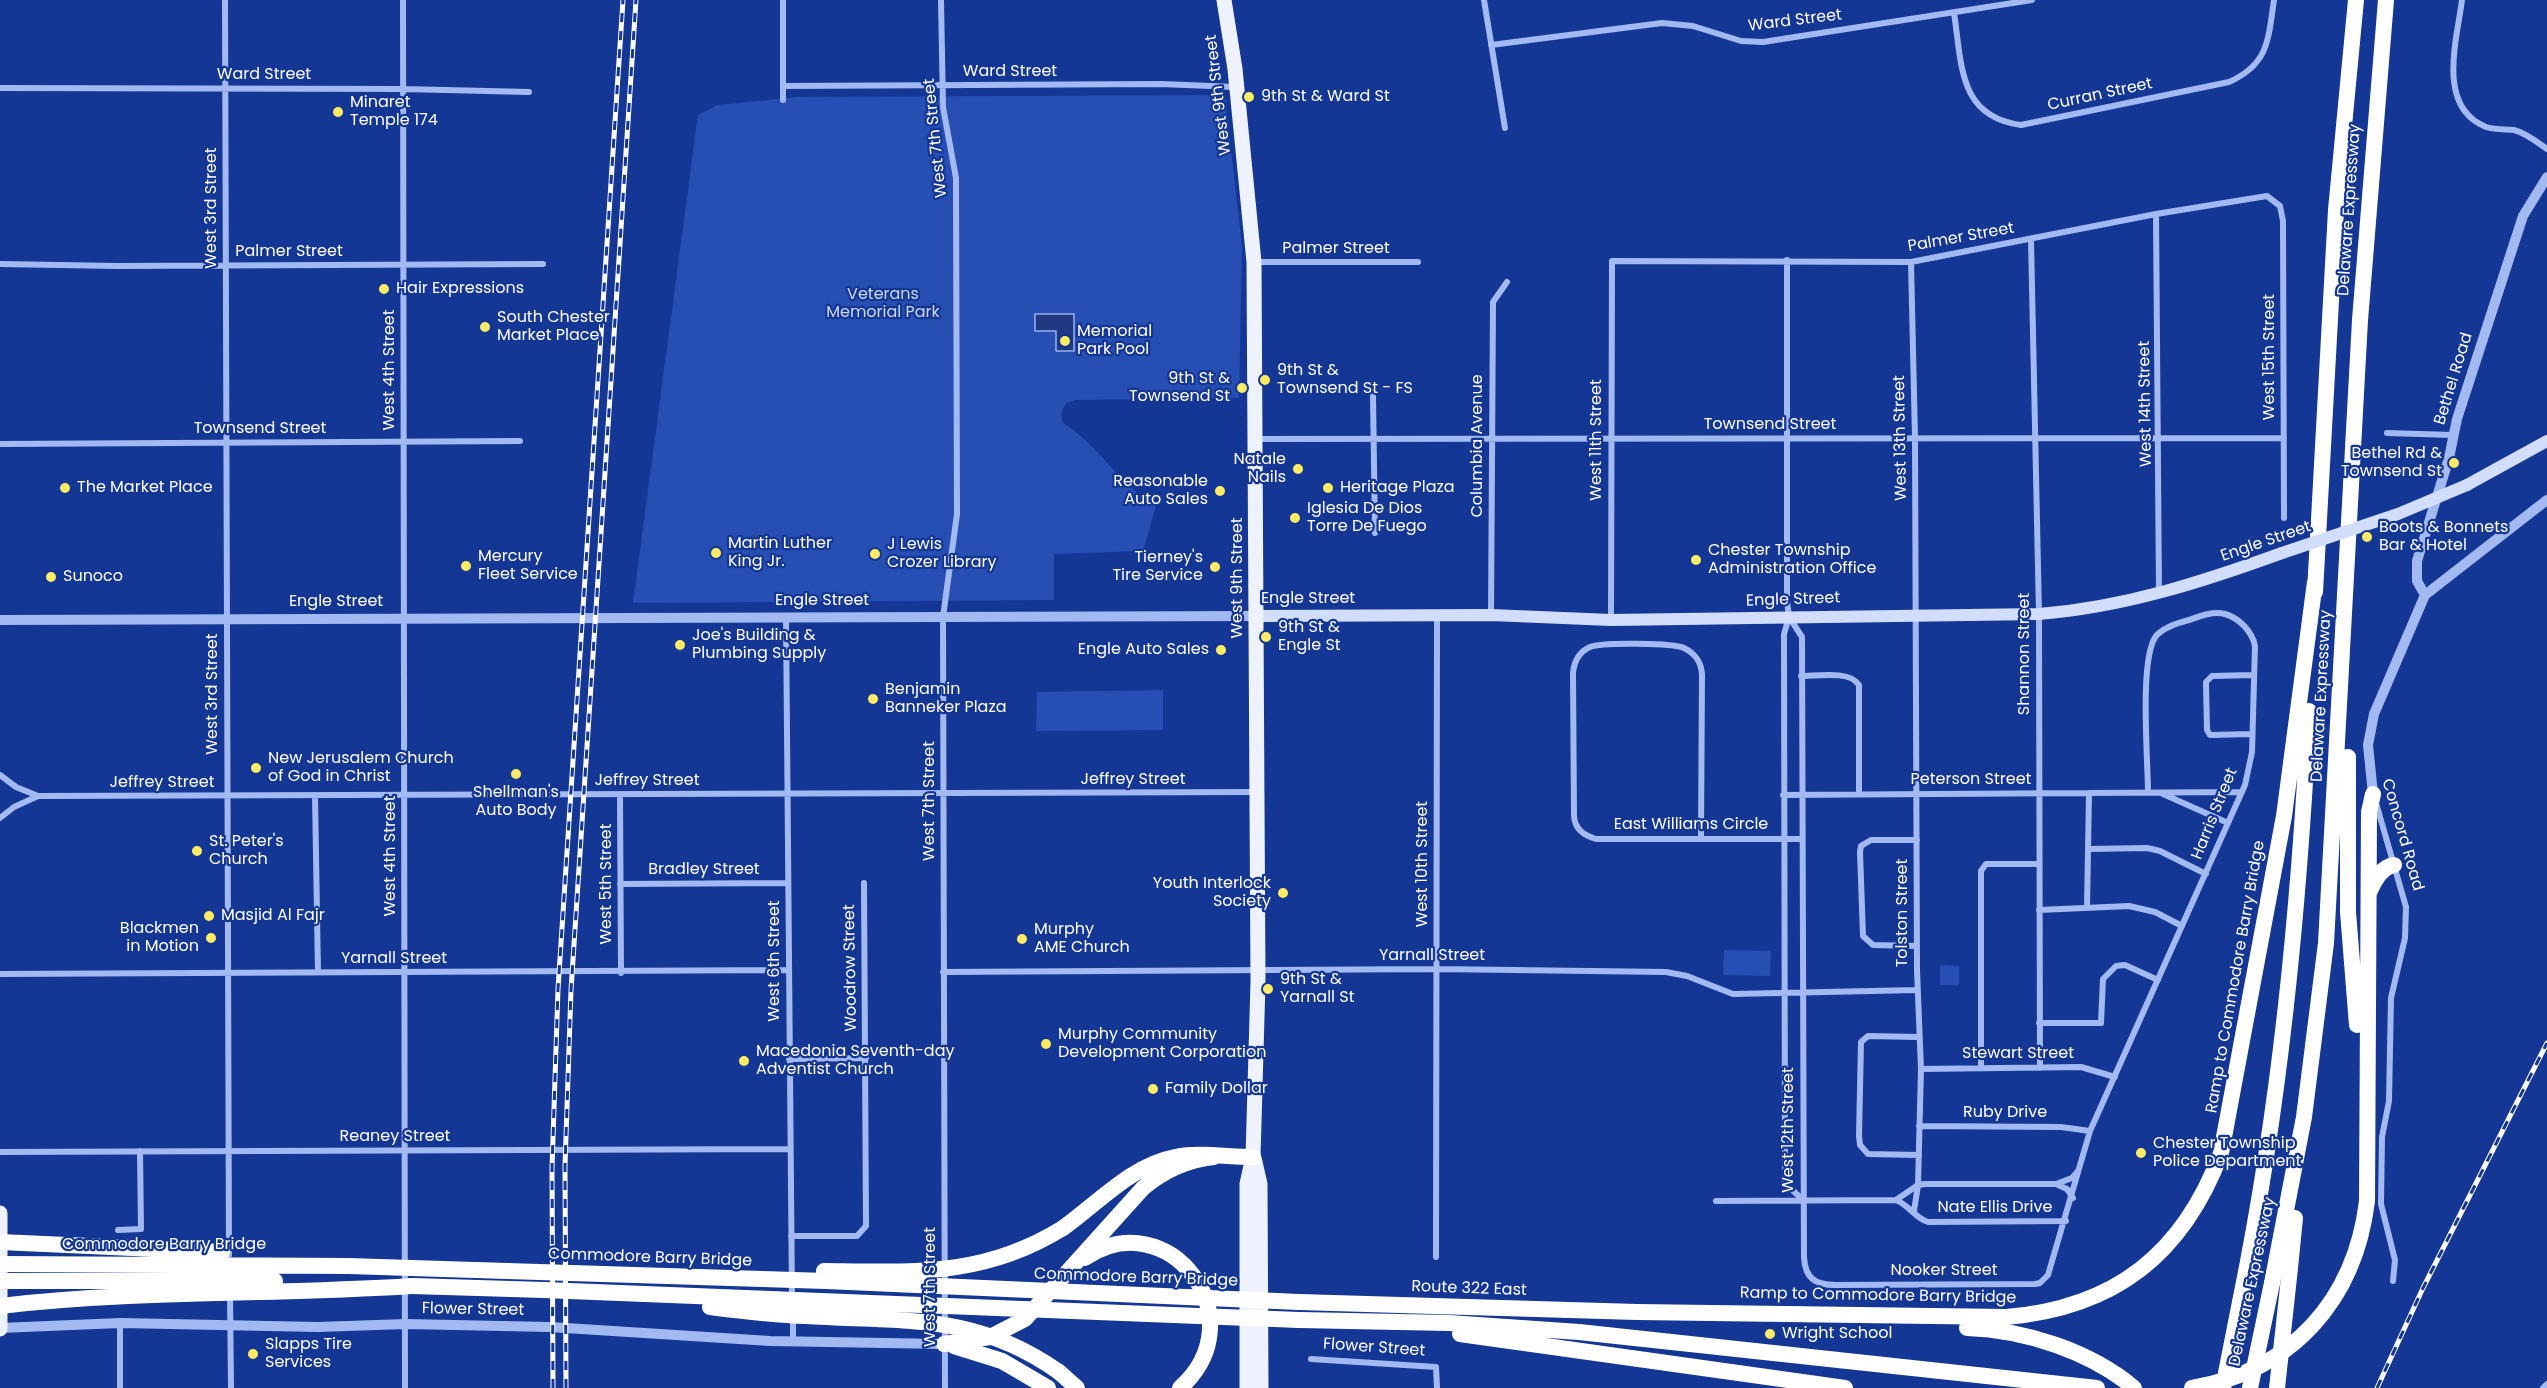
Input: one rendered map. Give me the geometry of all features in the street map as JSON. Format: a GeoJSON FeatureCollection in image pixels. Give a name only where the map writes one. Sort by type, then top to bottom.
{"type":"FeatureCollection","features":[{"type":"Feature","properties":{"kind":"highway","name":"Delaware Expressway"},"geometry":{"type":"LineString","coordinates":[[2223,1388],[2263,1176],[2292,957],[2303,818],[2336,210],[2356,0]]}},
{"type":"Feature","properties":{"kind":"highway","name":"Delaware Expressway"},"geometry":{"type":"LineString","coordinates":[[2250,1388],[2304,1117],[2326,943],[2367,204],[2386,0]]}},
{"type":"Feature","properties":{"kind":"highway"},"geometry":{"type":"LineString","coordinates":[[2351,496],[2354,617],[2348,742],[2349,912],[2367,1122]]}},
{"type":"Feature","properties":{"kind":"highway","name":"Ramp to Commodore Barry Bridge"},"geometry":{"type":"LineString","coordinates":[[1637,1312],[1796,1312],[1951,1318],[2031,1315],[2074,1305],[2101,1295],[2141,1271],[2175,1237],[2209,1184],[2221,1153],[2231,1108],[2284,816],[2315,582]]}},
{"type":"Feature","properties":{"kind":"highway"},"geometry":{"type":"LineString","coordinates":[[2192,1388],[2211,1385],[2267,1363],[2296,1342],[2329,1308],[2351,1267],[2365,1223],[2369,812],[2373,794]]}},
{"type":"Feature","properties":{"kind":"highway"},"geometry":{"type":"LineString","coordinates":[[2368,894],[2377,877],[2388,866],[2394,866]]}},
{"type":"Feature","properties":{"kind":"highway"},"geometry":{"type":"LineString","coordinates":[[2277,1388],[2304,1117]]}},
{"type":"Feature","properties":{"kind":"highway"},"geometry":{"type":"LineString","coordinates":[[562,1274],[805,1270],[934,1272],[1003,1258],[1034,1245],[1063,1228],[1146,1167],[1175,1157],[1253,1157]]}},
{"type":"Feature","properties":{"kind":"highway"},"geometry":{"type":"LineString","coordinates":[[944,1344],[990,1337],[1009,1330],[1033,1313],[1135,1196],[1152,1180],[1181,1164],[1214,1157]]}},
{"type":"Feature","properties":{"kind":"highway"},"geometry":{"type":"LineString","coordinates":[[0,1242],[262,1254],[348,1266]]}},
{"type":"Feature","properties":{"kind":"highway"},"geometry":{"type":"LineString","coordinates":[[1075,1265],[1109,1247],[1140,1244],[1170,1254],[1194,1275],[1208,1303],[1210,1334],[1200,1364],[1180,1388]]}},
{"type":"Feature","properties":{"kind":"highway","name":"Commodore Barry Bridge"},"geometry":{"type":"LineString","coordinates":[[0,1264],[113,1262],[348,1266],[826,1281],[1299,1302]]}},
{"type":"Feature","properties":{"kind":"highway"},"geometry":{"type":"LineString","coordinates":[[0,1281],[259,1281],[1403,1324],[1449,1323],[1579,1332],[2097,1388]]}},
{"type":"Feature","properties":{"kind":"highway"},"geometry":{"type":"LineString","coordinates":[[0,1306],[138,1293],[321,1292],[412,1286]]}},
{"type":"Feature","properties":{"kind":"highway"},"geometry":{"type":"LineString","coordinates":[[544,1290],[779,1314],[944,1323],[1003,1341],[1071,1383]]}},
{"type":"Feature","properties":{"kind":"highway","name":"Route 322 East"},"geometry":{"type":"LineString","coordinates":[[1299,1302],[1637,1312]]}},
{"type":"Feature","properties":{"kind":"highway"},"geometry":{"type":"LineString","coordinates":[[1637,1312],[1664,1316],[1988,1329],[2069,1351],[2103,1366],[2134,1388]]}},
{"type":"Feature","properties":{"kind":"highway"},"geometry":{"type":"LineString","coordinates":[[1403,1324],[1433,1331],[1845,1388]]}},
{"type":"Feature","properties":{"kind":"highway"},"geometry":{"type":"LineString","coordinates":[[944,1344],[1002,1361],[1048,1388]]}},
{"type":"Feature","properties":{"kind":"main road","name":"West 9th Street"},"geometry":{"type":"LineString","coordinates":[[1224,0],[1237,87],[1254,262],[1258,970],[1253,1157],[1246,1184],[1247,1388]]}},
{"type":"Feature","properties":{"kind":"main road","name":"Engle Street"},"geometry":{"type":"LineString","coordinates":[[1256,616],[1491,615],[1611,620],[2039,614],[2100,607],[2159,595],[2398,514],[2468,484],[2547,441]]}},
{"type":"Feature","properties":{"kind":"main road","name":"West 9th Street"},"geometry":{"type":"LineString","coordinates":[[1253,1157],[1260,1184],[1261,1388]]}},
{"type":"Feature","properties":{"kind":"main road"},"geometry":{"type":"LineString","coordinates":[[0,1213],[0,1328]]}},
{"type":"Feature","properties":{"kind":"street","name":"West 3rd Street"},"geometry":{"type":"LineString","coordinates":[[225,0],[226,975],[231,1388]]}},
{"type":"Feature","properties":{"kind":"street","name":"West 4th Street"},"geometry":{"type":"LineString","coordinates":[[403,0],[405,1388]]}},
{"type":"Feature","properties":{"kind":"street"},"geometry":{"type":"LineString","coordinates":[[783,0],[783,100]]}},
{"type":"Feature","properties":{"kind":"street","name":"West 7th Street"},"geometry":{"type":"LineString","coordinates":[[941,0],[942,86],[956,178],[957,478],[956,535],[943,617],[945,1388]]}},
{"type":"Feature","properties":{"kind":"street"},"geometry":{"type":"LineString","coordinates":[[1484,0],[1505,128]]}},
{"type":"Feature","properties":{"kind":"street","name":"Ward Street"},"geometry":{"type":"LineString","coordinates":[[1491,45],[1662,23],[1693,26],[1741,41],[1763,42],[2032,0]]}},
{"type":"Feature","properties":{"kind":"street","name":"Curran Street"},"geometry":{"type":"LineString","coordinates":[[1954,13],[1965,80],[1973,100],[1986,114],[2002,123],[2021,125],[2229,82],[2249,73],[2263,55],[2274,0]]}},
{"type":"Feature","properties":{"kind":"street"},"geometry":{"type":"LineString","coordinates":[[2462,0],[2453,81],[2456,96],[2478,122],[2494,129],[2516,131],[2547,149]]}},
{"type":"Feature","properties":{"kind":"street","name":"Ward Street"},"geometry":{"type":"LineString","coordinates":[[783,86],[1237,87]]}},
{"type":"Feature","properties":{"kind":"street","name":"Ward Street"},"geometry":{"type":"LineString","coordinates":[[0,88],[403,89],[528,92]]}},
{"type":"Feature","properties":{"kind":"street","name":"Bethel Road"},"geometry":{"type":"LineString","coordinates":[[2425,596],[2417,581],[2416,561],[2449,458],[2453,435],[2523,216],[2547,177]]}},
{"type":"Feature","properties":{"kind":"street","name":"Palmer Street"},"geometry":{"type":"LineString","coordinates":[[1612,261],[1911,262],[2261,195],[2273,199]]}},
{"type":"Feature","properties":{"kind":"street","name":"West 15th Street"},"geometry":{"type":"LineString","coordinates":[[2273,199],[2280,206],[2283,221],[2284,518]]}},
{"type":"Feature","properties":{"kind":"street","name":"West 14th Street"},"geometry":{"type":"LineString","coordinates":[[2156,214],[2160,438],[2159,595]]}},
{"type":"Feature","properties":{"kind":"street","name":"Shannon Street"},"geometry":{"type":"LineString","coordinates":[[2031,240],[2039,614],[2040,1068]]}},
{"type":"Feature","properties":{"kind":"street","name":"West 12th Street"},"geometry":{"type":"LineString","coordinates":[[1787,260],[1786,601],[1789,617],[1802,637],[1803,1200]]}},
{"type":"Feature","properties":{"kind":"street","name":"West 11th Street"},"geometry":{"type":"LineString","coordinates":[[1611,620],[1612,261]]}},
{"type":"Feature","properties":{"kind":"street","name":"Palmer Street"},"geometry":{"type":"LineString","coordinates":[[1254,262],[1418,262]]}},
{"type":"Feature","properties":{"kind":"street","name":"West 13th Street"},"geometry":{"type":"LineString","coordinates":[[1911,262],[1915,438],[1915,615]]}},
{"type":"Feature","properties":{"kind":"street","name":"Palmer Street"},"geometry":{"type":"LineString","coordinates":[[0,264],[404,266],[543,264]]}},
{"type":"Feature","properties":{"kind":"street","name":"Columbia Avenue"},"geometry":{"type":"LineString","coordinates":[[1491,615],[1493,302],[1507,282]]}},
{"type":"Feature","properties":{"kind":"street"},"geometry":{"type":"LineString","coordinates":[[1373,396],[1375,533]]}},
{"type":"Feature","properties":{"kind":"street"},"geometry":{"type":"LineString","coordinates":[[2387,433],[2453,435]]}},
{"type":"Feature","properties":{"kind":"street","name":"Townsend Street"},"geometry":{"type":"LineString","coordinates":[[1256,439],[2284,438]]}},
{"type":"Feature","properties":{"kind":"street","name":"Townsend Street"},"geometry":{"type":"LineString","coordinates":[[0,444],[226,442],[404,444],[520,441]]}},
{"type":"Feature","properties":{"kind":"street","name":"Concord Road"},"geometry":{"type":"LineString","coordinates":[[2393,1281],[2394,1260],[2381,1204],[2382,1137],[2389,1101],[2391,998],[2406,923],[2403,892],[2373,794],[2368,756],[2370,726],[2381,694],[2425,596],[2547,500]]}},
{"type":"Feature","properties":{"kind":"street","name":"Harris Street"},"geometry":{"type":"LineString","coordinates":[[2078,1171],[2090,1131],[2242,792],[2252,752],[2254,640],[2246,628],[2229,615],[2220,613],[2203,615],[2175,624],[2157,636],[2148,664],[2148,792]]}},
{"type":"Feature","properties":{"kind":"street","name":"West 10th Street"},"geometry":{"type":"LineString","coordinates":[[1436,1257],[1437,615]]}},
{"type":"Feature","properties":{"kind":"street","name":"Tolston Street"},"geometry":{"type":"LineString","coordinates":[[1914,1211],[1918,1185],[1921,1068],[1917,990],[1915,615]]}},
{"type":"Feature","properties":{"kind":"street","name":"Engle Street"},"geometry":{"type":"LineString","coordinates":[[0,620],[1256,616]]}},
{"type":"Feature","properties":{"kind":"street","name":"West 6th Street"},"geometry":{"type":"LineString","coordinates":[[786,617],[789,1149],[793,1341]]}},
{"type":"Feature","properties":{"kind":"street","name":"West 12th Street"},"geometry":{"type":"LineString","coordinates":[[1789,617],[1784,634],[1785,1180],[1787,1185],[1803,1200]]}},
{"type":"Feature","properties":{"kind":"street","name":"East Williams Circle"},"geometry":{"type":"LineString","coordinates":[[1701,838],[1702,674],[1699,662],[1695,656],[1678,646],[1597,645],[1581,654],[1574,664],[1574,816],[1576,825],[1582,833],[1596,839],[1802,838]]}},
{"type":"Feature","properties":{"kind":"street"},"geometry":{"type":"LineString","coordinates":[[2252,734],[2210,735],[2206,682],[2212,676],[2254,675]]}},
{"type":"Feature","properties":{"kind":"street"},"geometry":{"type":"LineString","coordinates":[[1801,676],[1847,677],[1859,685],[1859,794]]}},
{"type":"Feature","properties":{"kind":"street"},"geometry":{"type":"LineString","coordinates":[[0,776],[16,787],[38,796]]}},
{"type":"Feature","properties":{"kind":"street","name":"Jeffrey Street"},"geometry":{"type":"LineString","coordinates":[[38,796],[1257,792]]}},
{"type":"Feature","properties":{"kind":"street","name":"Peterson Street"},"geometry":{"type":"LineString","coordinates":[[1783,795],[2242,792]]}},
{"type":"Feature","properties":{"kind":"street"},"geometry":{"type":"LineString","coordinates":[[2087,908],[2089,793]]}},
{"type":"Feature","properties":{"kind":"street","name":"Peterson Street"},"geometry":{"type":"LineString","coordinates":[[2159,793],[2228,823]]}},
{"type":"Feature","properties":{"kind":"street","name":"West 5th Street"},"geometry":{"type":"LineString","coordinates":[[620,795],[621,973]]}},
{"type":"Feature","properties":{"kind":"street"},"geometry":{"type":"LineString","coordinates":[[0,818],[14,807],[38,796]]}},
{"type":"Feature","properties":{"kind":"street"},"geometry":{"type":"LineString","coordinates":[[315,796],[318,972]]}},
{"type":"Feature","properties":{"kind":"street"},"geometry":{"type":"LineString","coordinates":[[1917,840],[1871,840],[1861,846],[1860,852],[1863,936],[1873,945],[1917,946]]}},
{"type":"Feature","properties":{"kind":"street"},"geometry":{"type":"LineString","coordinates":[[2088,849],[2154,850],[2206,874]]}},
{"type":"Feature","properties":{"kind":"street"},"geometry":{"type":"LineString","coordinates":[[1980,1068],[1981,871],[1986,864],[2039,864]]}},
{"type":"Feature","properties":{"kind":"street","name":"Bradley Street"},"geometry":{"type":"LineString","coordinates":[[620,884],[788,883]]}},
{"type":"Feature","properties":{"kind":"street","name":"Woodrow Street"},"geometry":{"type":"LineString","coordinates":[[791,1236],[857,1236],[866,1226],[864,883]]}},
{"type":"Feature","properties":{"kind":"street"},"geometry":{"type":"LineString","coordinates":[[2039,910],[2140,908],[2155,912],[2182,926]]}},
{"type":"Feature","properties":{"kind":"street"},"geometry":{"type":"LineString","coordinates":[[2039,1023],[2098,1024],[2102,1020],[2103,979],[2110,969],[2122,964],[2158,980]]}},
{"type":"Feature","properties":{"kind":"street","name":"Yarnall Street"},"geometry":{"type":"LineString","coordinates":[[944,972],[1437,969],[1666,972],[1687,976],[1733,994],[1917,990]]}},
{"type":"Feature","properties":{"kind":"street","name":"Yarnall Street"},"geometry":{"type":"LineString","coordinates":[[0,974],[621,973],[788,970]]}},
{"type":"Feature","properties":{"kind":"street"},"geometry":{"type":"LineString","coordinates":[[1918,1037],[1868,1036],[1861,1042],[1858,1136],[1863,1151],[1868,1154],[1919,1155]]}},
{"type":"Feature","properties":{"kind":"street"},"geometry":{"type":"LineString","coordinates":[[789,1059],[866,1058]]}},
{"type":"Feature","properties":{"kind":"street","name":"Stewart Street"},"geometry":{"type":"LineString","coordinates":[[1921,1068],[2081,1067],[2115,1077]]}},
{"type":"Feature","properties":{"kind":"street","name":"Ruby Drive"},"geometry":{"type":"LineString","coordinates":[[1919,1126],[2061,1127],[2090,1131]]}},
{"type":"Feature","properties":{"kind":"street","name":"Reaney Street"},"geometry":{"type":"LineString","coordinates":[[0,1152],[789,1149]]}},
{"type":"Feature","properties":{"kind":"street"},"geometry":{"type":"LineString","coordinates":[[118,1230],[141,1229],[140,1151]]}},
{"type":"Feature","properties":{"kind":"street","name":"Nooker Street"},"geometry":{"type":"LineString","coordinates":[[1803,1200],[1804,1268],[1810,1278],[1824,1285],[2040,1283],[2048,1275],[2073,1198],[2078,1171]]}},
{"type":"Feature","properties":{"kind":"street","name":"Nate Ellis Drive"},"geometry":{"type":"LineString","coordinates":[[2056,1184],[2072,1178],[2078,1171]]}},
{"type":"Feature","properties":{"kind":"street"},"geometry":{"type":"LineString","coordinates":[[1716,1201],[1896,1200],[1918,1185],[2056,1184]]}},
{"type":"Feature","properties":{"kind":"street","name":"Nate Ellis Drive"},"geometry":{"type":"LineString","coordinates":[[2056,1184],[2067,1189],[2073,1198]]}},
{"type":"Feature","properties":{"kind":"street","name":"Nate Ellis Drive"},"geometry":{"type":"LineString","coordinates":[[1896,1200],[1914,1211],[1923,1220],[1935,1222],[2066,1221]]}},
{"type":"Feature","properties":{"kind":"street"},"geometry":{"type":"LineString","coordinates":[[120,1323],[120,1388]]}},
{"type":"Feature","properties":{"kind":"street","name":"Flower Street"},"geometry":{"type":"LineString","coordinates":[[0,1328],[120,1323],[318,1327],[406,1324],[550,1327],[793,1341],[944,1344]]}},
{"type":"Feature","properties":{"kind":"street","name":"Flower Street"},"geometry":{"type":"LineString","coordinates":[[1311,1359],[1436,1368],[1437,1388]]}},
{"type":"Feature","properties":{"kind":"street"},"geometry":{"type":"LineString","coordinates":[[2543,1388],[2547,1384]]}},
{"type":"Feature","properties":{"kind":"green space","name":"Veterans Memorial Park"},"geometry":{"type":"Polygon","coordinates":[[[1225,95],[1242,246],[1239,398],[1076,400],[1066,403],[1061,413],[1063,423],[1088,442],[1131,487],[1156,506],[1143,551],[1054,554],[1054,600],[633,603],[698,115],[718,105],[797,97],[1225,95]]]}},
{"type":"Feature","properties":{"kind":"green space"},"geometry":{"type":"Polygon","coordinates":[[[1163,690],[1163,730],[1036,731],[1037,692],[1163,690]]]}},
{"type":"Feature","properties":{"kind":"green space"},"geometry":{"type":"Polygon","coordinates":[[[1724,950],[1771,951],[1770,976],[1723,975],[1724,950]]]}},
{"type":"Feature","properties":{"kind":"green space"},"geometry":{"type":"Polygon","coordinates":[[[1940,965],[1959,966],[1959,985],[1940,985],[1940,965]]]}},
{"type":"Feature","properties":{"kind":"shaded area","name":"Memorial Park Pool"},"geometry":{"type":"Polygon","coordinates":[[[1035,314],[1074,314],[1074,351],[1056,351],[1056,331],[1035,331],[1035,314]]]}},
{"type":"Feature","properties":{"kind":"railway"},"geometry":{"type":"LineString","coordinates":[[553,1388],[552,1168],[558,989],[623,0]]}},
{"type":"Feature","properties":{"kind":"railway"},"geometry":{"type":"LineString","coordinates":[[566,1388],[565,1166],[571,990],[636,0]]}},
{"type":"Feature","properties":{"kind":"railway"},"geometry":{"type":"LineString","coordinates":[[2377,1388],[2423,1288],[2547,1043]]}},
{"type":"Feature","properties":{"kind":"place","name":"9th St & Ward St"},"geometry":{"type":"Point","coordinates":[1249,97]}},
{"type":"Feature","properties":{"kind":"place","name":"Minaret Temple 174"},"geometry":{"type":"Point","coordinates":[338,112]}},
{"type":"Feature","properties":{"kind":"place","name":"Hair Expressions"},"geometry":{"type":"Point","coordinates":[384,289]}},
{"type":"Feature","properties":{"kind":"place","name":"South Chester Market Place"},"geometry":{"type":"Point","coordinates":[485,327]}},
{"type":"Feature","properties":{"kind":"place","name":"Memorial Park Pool"},"geometry":{"type":"Point","coordinates":[1065,341]}},
{"type":"Feature","properties":{"kind":"place","name":"9th St & Townsend St - FS"},"geometry":{"type":"Point","coordinates":[1265,380]}},
{"type":"Feature","properties":{"kind":"place","name":"9th St & Townsend St"},"geometry":{"type":"Point","coordinates":[1242,388]}},
{"type":"Feature","properties":{"kind":"place","name":"Bethel Rd & Townsend St"},"geometry":{"type":"Point","coordinates":[2454,463]}},
{"type":"Feature","properties":{"kind":"place","name":"Natale Nails"},"geometry":{"type":"Point","coordinates":[1298,469]}},
{"type":"Feature","properties":{"kind":"place","name":"The Market Place"},"geometry":{"type":"Point","coordinates":[65,488]}},
{"type":"Feature","properties":{"kind":"place","name":"Heritage Plaza"},"geometry":{"type":"Point","coordinates":[1328,488]}},
{"type":"Feature","properties":{"kind":"place","name":"Reasonable Auto Sales"},"geometry":{"type":"Point","coordinates":[1220,491]}},
{"type":"Feature","properties":{"kind":"place","name":"Iglesia De Dios Torre De Fuego"},"geometry":{"type":"Point","coordinates":[1295,518]}},
{"type":"Feature","properties":{"kind":"place","name":"Boots & Bonnets Bar & Hotel"},"geometry":{"type":"Point","coordinates":[2367,537]}},
{"type":"Feature","properties":{"kind":"place","name":"Martin Luther King Jr."},"geometry":{"type":"Point","coordinates":[716,553]}},
{"type":"Feature","properties":{"kind":"place","name":"J Lewis Crozer Library"},"geometry":{"type":"Point","coordinates":[875,554]}},
{"type":"Feature","properties":{"kind":"place","name":"Chester Township Administration Office"},"geometry":{"type":"Point","coordinates":[1696,560]}},
{"type":"Feature","properties":{"kind":"place","name":"Mercury Fleet Service"},"geometry":{"type":"Point","coordinates":[466,566]}},
{"type":"Feature","properties":{"kind":"place","name":"Tierney's Tire Service"},"geometry":{"type":"Point","coordinates":[1215,567]}},
{"type":"Feature","properties":{"kind":"place","name":"Sunoco"},"geometry":{"type":"Point","coordinates":[51,577]}},
{"type":"Feature","properties":{"kind":"place","name":"9th St & Engle St"},"geometry":{"type":"Point","coordinates":[1266,637]}},
{"type":"Feature","properties":{"kind":"place","name":"Joe's Building & Plumbing Supply"},"geometry":{"type":"Point","coordinates":[680,645]}},
{"type":"Feature","properties":{"kind":"place","name":"Engle Auto Sales"},"geometry":{"type":"Point","coordinates":[1221,650]}},
{"type":"Feature","properties":{"kind":"place","name":"Benjamin Banneker Plaza"},"geometry":{"type":"Point","coordinates":[873,699]}},
{"type":"Feature","properties":{"kind":"place","name":"New Jerusalem Church of God in Christ"},"geometry":{"type":"Point","coordinates":[256,768]}},
{"type":"Feature","properties":{"kind":"place","name":"Shellman's Auto Body"},"geometry":{"type":"Point","coordinates":[516,774]}},
{"type":"Feature","properties":{"kind":"place","name":"St. Peter's Church"},"geometry":{"type":"Point","coordinates":[197,851]}},
{"type":"Feature","properties":{"kind":"place","name":"Youth Interlock Society"},"geometry":{"type":"Point","coordinates":[1283,893]}},
{"type":"Feature","properties":{"kind":"place","name":"Masjid Al Fajr"},"geometry":{"type":"Point","coordinates":[209,916]}},
{"type":"Feature","properties":{"kind":"place","name":"Blackmen in Motion"},"geometry":{"type":"Point","coordinates":[211,938]}},
{"type":"Feature","properties":{"kind":"place","name":"Murphy AME Church"},"geometry":{"type":"Point","coordinates":[1022,939]}},
{"type":"Feature","properties":{"kind":"place","name":"9th St & Yarnall St"},"geometry":{"type":"Point","coordinates":[1268,989]}},
{"type":"Feature","properties":{"kind":"place","name":"Murphy Community Development Corporation"},"geometry":{"type":"Point","coordinates":[1046,1044]}},
{"type":"Feature","properties":{"kind":"place","name":"Macedonia Seventh-day Adventist Church"},"geometry":{"type":"Point","coordinates":[744,1061]}},
{"type":"Feature","properties":{"kind":"place","name":"Family Dollar"},"geometry":{"type":"Point","coordinates":[1153,1089]}},
{"type":"Feature","properties":{"kind":"place","name":"Chester Township Police Department"},"geometry":{"type":"Point","coordinates":[2141,1153]}},
{"type":"Feature","properties":{"kind":"place","name":"Wright School"},"geometry":{"type":"Point","coordinates":[1770,1334]}},
{"type":"Feature","properties":{"kind":"place","name":"Slapps Tire Services"},"geometry":{"type":"Point","coordinates":[253,1354]}}]}
